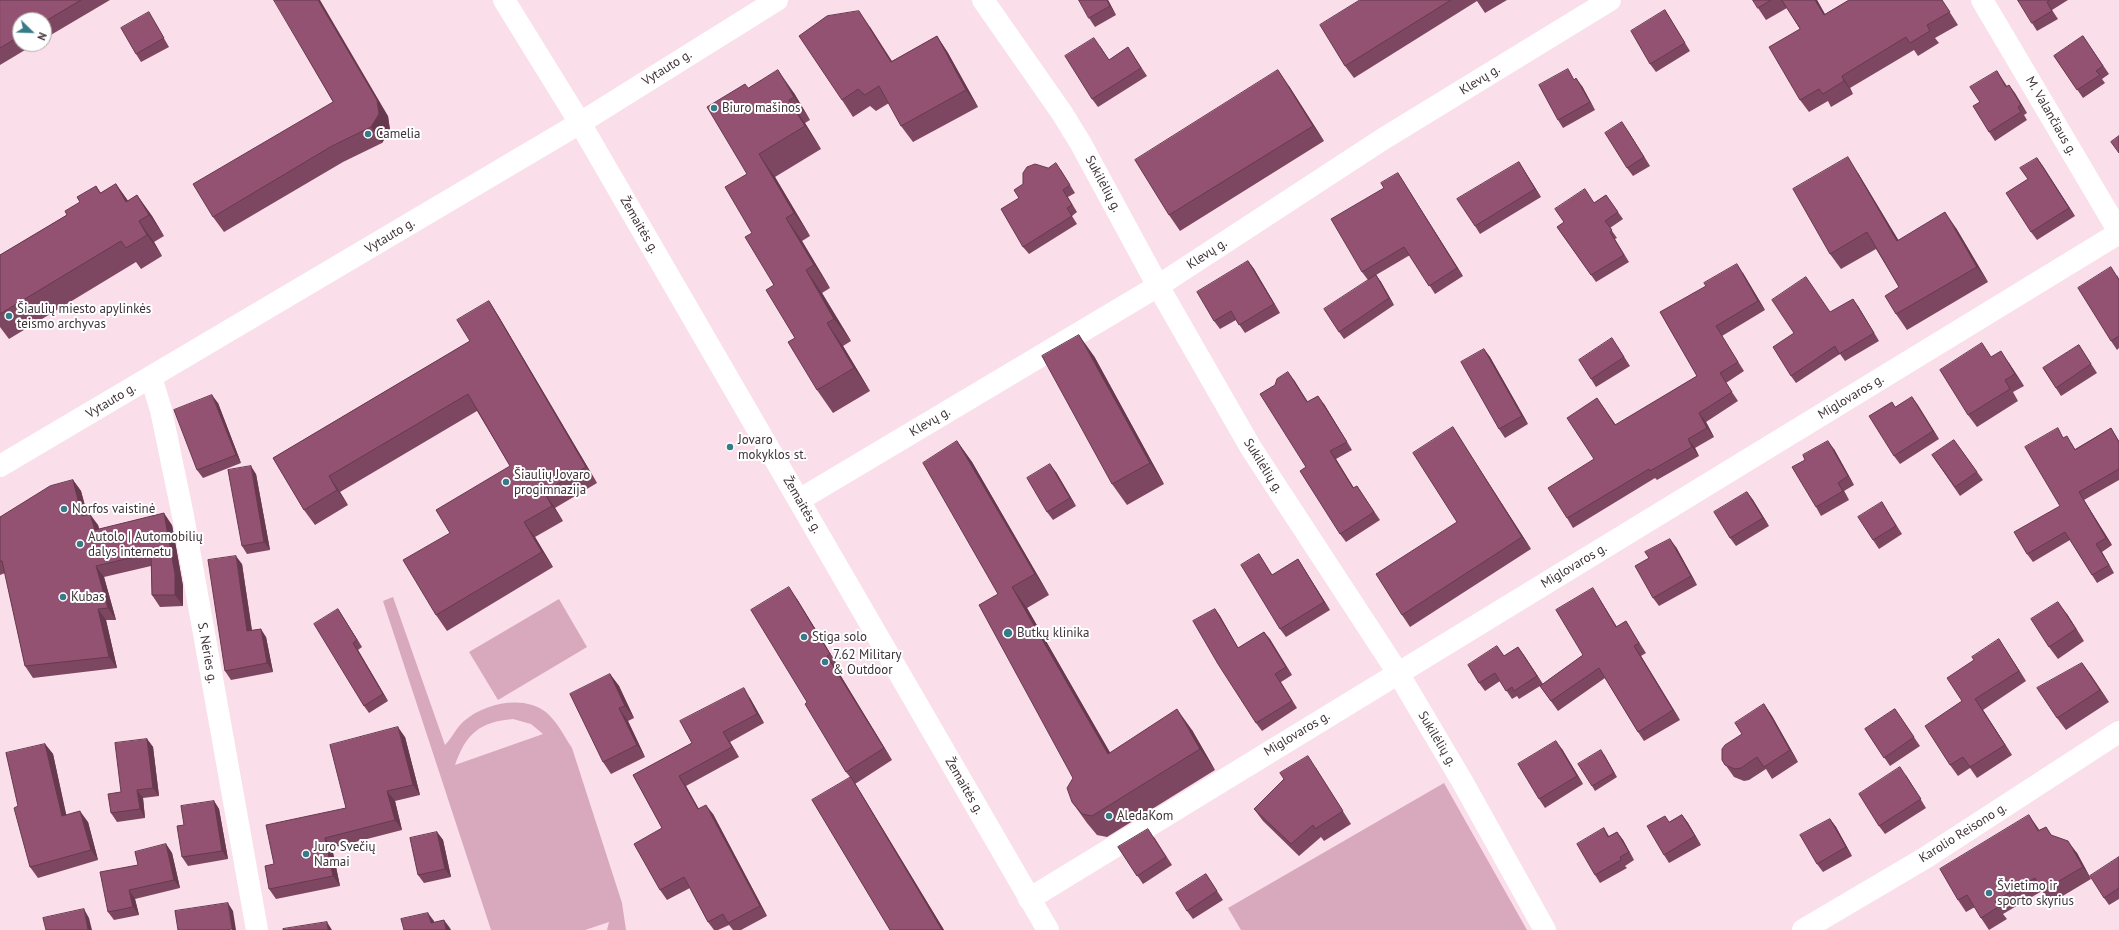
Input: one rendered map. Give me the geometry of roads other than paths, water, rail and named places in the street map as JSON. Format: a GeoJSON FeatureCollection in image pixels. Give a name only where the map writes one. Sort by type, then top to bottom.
{"type":"FeatureCollection","features":[{"type":"Feature","properties":{"kind":"main road","name":"Žemaitės g."},"geometry":{"type":"LineString","coordinates":[[504,0],[580,123],[1048,930]]}},
{"type":"Feature","properties":{"kind":"main road","name":"Vytauto g."},"geometry":{"type":"LineString","coordinates":[[0,466],[580,123],[776,0]]}},
{"type":"Feature","properties":{"kind":"main road","name":"Sukilėlių g."},"geometry":{"type":"LineString","coordinates":[[983,0],[1077,137],[1158,286],[1251,448],[1398,673],[1462,781],[1545,930]]}},
{"type":"Feature","properties":{"kind":"main road","name":"Klevų g."},"geometry":{"type":"LineString","coordinates":[[799,500],[1158,286],[1383,139],[1610,0]]}},
{"type":"Feature","properties":{"kind":"main road","name":"M. Valančiaus g."},"geometry":{"type":"LineString","coordinates":[[1982,0],[2119,233]]}},
{"type":"Feature","properties":{"kind":"main road","name":"Miglovaros g."},"geometry":{"type":"LineString","coordinates":[[1029,898],[2119,233]]}},
{"type":"Feature","properties":{"kind":"main road","name":"S. Nėries g."},"geometry":{"type":"LineString","coordinates":[[151,377],[161,410],[180,500],[257,930]]}},
{"type":"Feature","properties":{"kind":"main road","name":"Karolio Reisono g."},"geometry":{"type":"LineString","coordinates":[[1803,930],[1925,858],[2119,732]]}},
{"type":"Feature","properties":{"kind":"place","name":"Biuro mašinos"},"geometry":{"type":"Point","coordinates":[714,108]}},
{"type":"Feature","properties":{"kind":"place","name":"Camelia"},"geometry":{"type":"Point","coordinates":[368,134]}},
{"type":"Feature","properties":{"kind":"place","name":"Šiaulių miesto apylinkės teismo archyvas"},"geometry":{"type":"Point","coordinates":[9,316]}},
{"type":"Feature","properties":{"kind":"place","name":"Jovaro mokyklos st."},"geometry":{"type":"Point","coordinates":[730,447]}},
{"type":"Feature","properties":{"kind":"place","name":"Šiaulių Jovaro progimnazija"},"geometry":{"type":"Point","coordinates":[506,482]}},
{"type":"Feature","properties":{"kind":"place","name":"Norfos vaistinė"},"geometry":{"type":"Point","coordinates":[64,509]}},
{"type":"Feature","properties":{"kind":"place","name":"Autolo | Automobilių dalys internetu"},"geometry":{"type":"Point","coordinates":[80,544]}},
{"type":"Feature","properties":{"kind":"place","name":"Kubas"},"geometry":{"type":"Point","coordinates":[63,597]}},
{"type":"Feature","properties":{"kind":"place","name":"Butkų klinika"},"geometry":{"type":"Point","coordinates":[1008,633]}},
{"type":"Feature","properties":{"kind":"place","name":"Stiga solo"},"geometry":{"type":"Point","coordinates":[804,637]}},
{"type":"Feature","properties":{"kind":"place","name":"7.62 Military & Outdoor"},"geometry":{"type":"Point","coordinates":[825,662]}},
{"type":"Feature","properties":{"kind":"place","name":"AledaKom"},"geometry":{"type":"Point","coordinates":[1109,816]}},
{"type":"Feature","properties":{"kind":"place","name":"Juro Svečių Namai"},"geometry":{"type":"Point","coordinates":[306,854]}},
{"type":"Feature","properties":{"kind":"place","name":"Švietimo ir sporto skyrius"},"geometry":{"type":"Point","coordinates":[1989,893]}}]}
